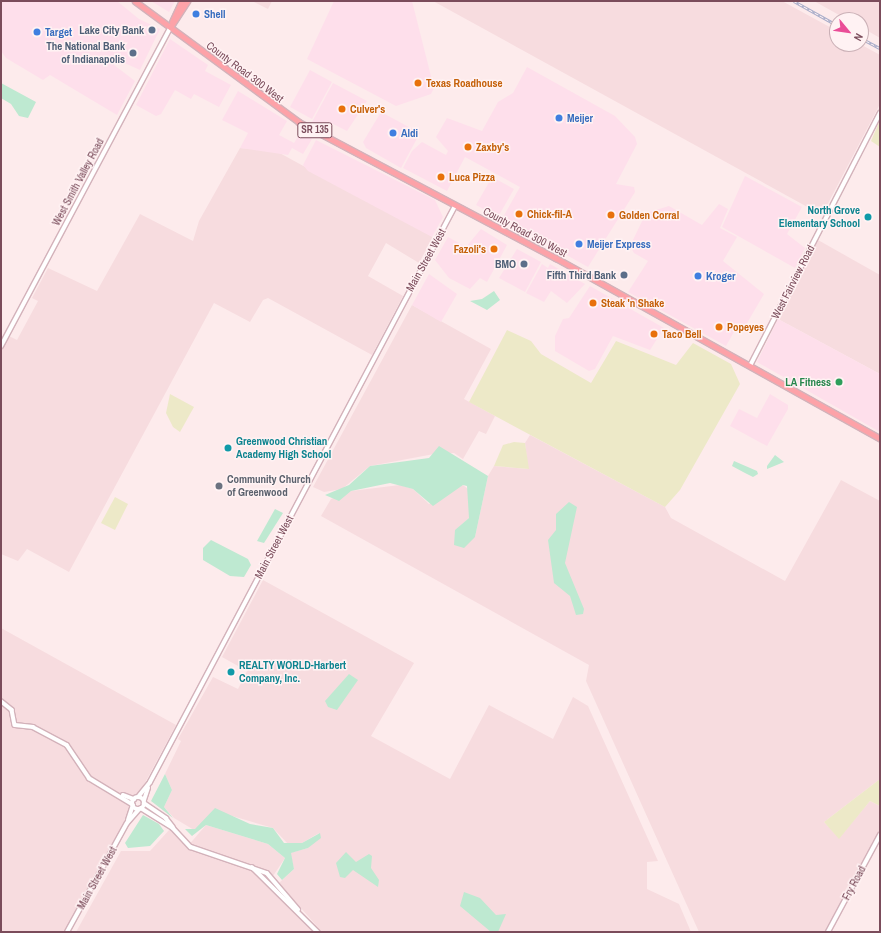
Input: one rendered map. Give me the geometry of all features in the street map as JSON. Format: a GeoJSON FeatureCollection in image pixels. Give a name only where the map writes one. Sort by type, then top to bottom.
{"type":"FeatureCollection","features":[{"type":"Feature","properties":{"kind":"main road","name":"SR 135"},"geometry":{"type":"LineString","coordinates":[[135,1],[171,26]]}},
{"type":"Feature","properties":{"kind":"main road","name":"West Smith Valley Road"},"geometry":{"type":"LineString","coordinates":[[1,346],[171,26],[182,1]]}},
{"type":"Feature","properties":{"kind":"main road","name":"West Smith Valley Road"},"geometry":{"type":"LineString","coordinates":[[171,26],[187,1]]}},
{"type":"Feature","properties":{"kind":"main road","name":"County Road 300 West"},"geometry":{"type":"LineString","coordinates":[[171,26],[235,78],[294,119],[880,438]]}},
{"type":"Feature","properties":{"kind":"main road","name":"Main Street West"},"geometry":{"type":"LineString","coordinates":[[67,932],[127,823],[144,802],[150,782],[455,206]]}},
{"type":"Feature","properties":{"kind":"main road","name":"Main Street West"},"geometry":{"type":"LineString","coordinates":[[127,823],[132,804],[150,782]]}},
{"type":"Feature","properties":{"kind":"main road"},"geometry":{"type":"LineString","coordinates":[[136,798],[144,802]]}},
{"type":"Feature","properties":{"kind":"main road"},"geometry":{"type":"LineString","coordinates":[[132,804],[140,808]]}},
{"type":"Feature","properties":{"kind":"street","name":"West Fairview Road"},"geometry":{"type":"LineString","coordinates":[[750,366],[880,112]]}},
{"type":"Feature","properties":{"kind":"street"},"geometry":{"type":"LineString","coordinates":[[1,701],[12,710],[15,725],[33,727],[67,745],[89,778],[122,796],[132,804]]}},
{"type":"Feature","properties":{"kind":"street"},"geometry":{"type":"LineString","coordinates":[[122,796],[136,798]]}},
{"type":"Feature","properties":{"kind":"street"},"geometry":{"type":"LineString","coordinates":[[144,802],[166,818],[191,848],[251,866],[272,878],[318,932]]}},
{"type":"Feature","properties":{"kind":"street"},"geometry":{"type":"LineString","coordinates":[[140,808],[173,828]]}},
{"type":"Feature","properties":{"kind":"street","name":"Fry Road"},"geometry":{"type":"LineString","coordinates":[[828,932],[880,835]]}},
{"type":"Feature","properties":{"kind":"shaded area"},"geometry":{"type":"Polygon","coordinates":[[[1,1],[117,1],[139,19],[160,29],[140,70],[118,60],[121,54],[114,65],[135,81],[117,115],[50,75],[43,80],[6,58],[1,51],[1,1]]]}},
{"type":"Feature","properties":{"kind":"shaded area"},"geometry":{"type":"Polygon","coordinates":[[[151,1],[175,1],[169,12],[151,1]]]}},
{"type":"Feature","properties":{"kind":"shaded area"},"geometry":{"type":"Polygon","coordinates":[[[252,1],[272,1],[268,9],[252,1]]]}},
{"type":"Feature","properties":{"kind":"shaded area"},"geometry":{"type":"Polygon","coordinates":[[[334,1],[412,1],[434,88],[431,94],[396,106],[307,59],[334,1]]]}},
{"type":"Feature","properties":{"kind":"shaded area"},"geometry":{"type":"Polygon","coordinates":[[[433,1],[782,1],[829,27],[829,52],[869,52],[869,49],[880,55],[880,104],[822,215],[433,1]]]}},
{"type":"Feature","properties":{"kind":"shaded area"},"geometry":{"type":"Polygon","coordinates":[[[814,1],[880,1],[880,38],[869,32],[869,12],[834,12],[814,1]]]}},
{"type":"Feature","properties":{"kind":"shaded area"},"geometry":{"type":"Polygon","coordinates":[[[170,39],[208,65],[205,71],[231,85],[219,107],[194,94],[191,99],[175,90],[161,114],[156,116],[136,105],[170,39]]]}},
{"type":"Feature","properties":{"kind":"shaded area"},"geometry":{"type":"Polygon","coordinates":[[[527,67],[615,116],[635,137],[637,144],[616,184],[634,187],[635,192],[588,267],[502,219],[520,187],[465,157],[447,191],[403,168],[412,151],[422,142],[446,155],[448,151],[436,137],[447,118],[482,131],[498,102],[513,93],[527,67]]]}},
{"type":"Feature","properties":{"kind":"shaded area"},"geometry":{"type":"Polygon","coordinates":[[[310,70],[332,82],[312,119],[290,107],[310,70]]]}},
{"type":"Feature","properties":{"kind":"shaded area"},"geometry":{"type":"Polygon","coordinates":[[[1,83],[36,102],[28,118],[19,116],[11,104],[1,98],[1,83]]]}},
{"type":"Feature","properties":{"kind":"shaded area"},"geometry":{"type":"Polygon","coordinates":[[[333,83],[367,101],[347,131],[327,121],[323,127],[312,122],[333,83]]]}},
{"type":"Feature","properties":{"kind":"shaded area"},"geometry":{"type":"Polygon","coordinates":[[[238,91],[287,121],[279,135],[294,143],[302,130],[308,133],[306,136],[312,139],[303,154],[292,148],[288,155],[240,148],[248,133],[222,120],[238,91]]]}},
{"type":"Feature","properties":{"kind":"shaded area"},"geometry":{"type":"Polygon","coordinates":[[[381,112],[420,133],[401,168],[366,148],[363,142],[381,112]]]}},
{"type":"Feature","properties":{"kind":"shaded area"},"geometry":{"type":"Polygon","coordinates":[[[880,120],[880,147],[871,141],[880,120]]]}},
{"type":"Feature","properties":{"kind":"shaded area"},"geometry":{"type":"Polygon","coordinates":[[[316,140],[435,200],[443,217],[432,237],[308,171],[303,165],[316,140]]]}},
{"type":"Feature","properties":{"kind":"shaded area"},"geometry":{"type":"Polygon","coordinates":[[[240,148],[276,151],[433,237],[419,263],[386,243],[368,276],[403,296],[372,355],[268,298],[263,300],[250,322],[214,303],[69,572],[27,549],[18,561],[1,554],[1,350],[9,336],[17,340],[38,301],[32,298],[48,268],[97,291],[140,214],[193,241],[199,221],[240,148]]]}},
{"type":"Feature","properties":{"kind":"shaded area"},"geometry":{"type":"Polygon","coordinates":[[[745,176],[802,207],[787,234],[805,248],[795,268],[722,227],[745,176]]]}},
{"type":"Feature","properties":{"kind":"shaded area"},"geometry":{"type":"Polygon","coordinates":[[[492,177],[514,189],[498,217],[476,205],[492,177]]]}},
{"type":"Feature","properties":{"kind":"shaded area"},"geometry":{"type":"Polygon","coordinates":[[[719,204],[728,209],[720,228],[737,237],[723,261],[764,294],[743,330],[735,330],[726,346],[628,292],[648,261],[634,253],[630,246],[646,213],[669,206],[702,225],[719,204]]]}},
{"type":"Feature","properties":{"kind":"shaded area"},"geometry":{"type":"Polygon","coordinates":[[[481,229],[507,245],[487,282],[480,278],[470,289],[449,278],[435,260],[448,237],[466,247],[481,229]]]}},
{"type":"Feature","properties":{"kind":"shaded area"},"geometry":{"type":"Polygon","coordinates":[[[818,240],[880,275],[880,374],[778,319],[818,240]]]}},
{"type":"Feature","properties":{"kind":"shaded area"},"geometry":{"type":"Polygon","coordinates":[[[517,249],[541,262],[525,292],[499,278],[517,249]]]}},
{"type":"Feature","properties":{"kind":"shaded area"},"geometry":{"type":"Polygon","coordinates":[[[542,264],[548,268],[550,264],[585,284],[567,303],[551,291],[544,302],[526,293],[542,264]]]}},
{"type":"Feature","properties":{"kind":"shaded area"},"geometry":{"type":"Polygon","coordinates":[[[429,274],[457,294],[441,322],[412,305],[429,274]]]}},
{"type":"Feature","properties":{"kind":"shaded area"},"geometry":{"type":"Polygon","coordinates":[[[590,286],[664,328],[650,350],[613,336],[595,369],[589,371],[555,351],[555,336],[563,319],[569,318],[590,286]]]}},
{"type":"Feature","properties":{"kind":"shaded area"},"geometry":{"type":"Polygon","coordinates":[[[494,291],[500,300],[487,310],[470,301],[482,299],[494,291]]]}},
{"type":"Feature","properties":{"kind":"shaded area"},"geometry":{"type":"Polygon","coordinates":[[[412,305],[491,349],[464,399],[495,416],[486,434],[479,431],[463,459],[454,453],[434,454],[370,466],[342,489],[324,492],[313,487],[412,305]]]}},
{"type":"Feature","properties":{"kind":"shaded area"},"geometry":{"type":"Polygon","coordinates":[[[778,319],[880,374],[880,432],[757,362],[778,319]]]}},
{"type":"Feature","properties":{"kind":"shaded area"},"geometry":{"type":"Polygon","coordinates":[[[507,330],[531,341],[541,354],[591,383],[616,341],[676,365],[693,343],[731,364],[740,384],[680,490],[665,507],[469,402],[507,330]]]}},
{"type":"Feature","properties":{"kind":"shaded area"},"geometry":{"type":"Polygon","coordinates":[[[170,394],[194,407],[180,432],[173,427],[166,413],[170,394]]]}},
{"type":"Feature","properties":{"kind":"shaded area"},"geometry":{"type":"Polygon","coordinates":[[[770,394],[788,405],[788,409],[767,446],[730,426],[739,409],[757,418],[770,394]]]}},
{"type":"Feature","properties":{"kind":"shaded area"},"geometry":{"type":"Polygon","coordinates":[[[530,435],[665,507],[671,518],[785,581],[841,480],[880,501],[880,779],[824,822],[839,838],[870,801],[880,806],[880,832],[825,932],[699,932],[586,681],[589,665],[321,516],[331,499],[351,491],[400,485],[413,489],[429,504],[463,485],[469,490],[469,518],[459,527],[475,537],[488,476],[494,466],[528,469],[525,443],[530,435]]]}},
{"type":"Feature","properties":{"kind":"shaded area"},"geometry":{"type":"Polygon","coordinates":[[[514,442],[525,443],[529,469],[494,466],[503,445],[514,442]]]}},
{"type":"Feature","properties":{"kind":"shaded area"},"geometry":{"type":"Polygon","coordinates":[[[439,446],[488,476],[475,537],[464,548],[454,545],[455,530],[469,518],[467,486],[463,485],[433,506],[413,489],[390,483],[351,491],[339,501],[325,495],[349,485],[370,466],[429,458],[439,446]]]}},
{"type":"Feature","properties":{"kind":"shaded area"},"geometry":{"type":"Polygon","coordinates":[[[775,455],[784,462],[767,469],[767,466],[775,455]]]}},
{"type":"Feature","properties":{"kind":"shaded area"},"geometry":{"type":"Polygon","coordinates":[[[734,461],[757,471],[758,474],[753,477],[732,466],[734,461]]]}},
{"type":"Feature","properties":{"kind":"shaded area"},"geometry":{"type":"Polygon","coordinates":[[[115,497],[128,504],[115,530],[101,523],[115,497]]]}},
{"type":"Feature","properties":{"kind":"shaded area"},"geometry":{"type":"Polygon","coordinates":[[[569,502],[577,507],[565,563],[584,609],[583,614],[576,615],[570,596],[554,583],[548,540],[556,530],[556,514],[569,502]]]}},
{"type":"Feature","properties":{"kind":"shaded area"},"geometry":{"type":"Polygon","coordinates":[[[275,509],[283,513],[264,543],[257,541],[275,509]]]}},
{"type":"Feature","properties":{"kind":"shaded area"},"geometry":{"type":"Polygon","coordinates":[[[211,540],[248,559],[251,565],[244,577],[230,576],[203,560],[203,548],[211,540]]]}},
{"type":"Feature","properties":{"kind":"shaded area"},"geometry":{"type":"Polygon","coordinates":[[[263,580],[414,663],[371,736],[450,779],[489,705],[553,739],[573,697],[588,706],[658,861],[647,862],[647,889],[679,904],[691,932],[322,932],[279,883],[294,869],[290,853],[308,848],[319,833],[302,843],[288,844],[273,828],[222,813],[194,830],[174,818],[164,807],[172,790],[165,774],[181,741],[178,739],[213,677],[238,689],[247,671],[222,657],[263,580]]]}},
{"type":"Feature","properties":{"kind":"shaded area"},"geometry":{"type":"Polygon","coordinates":[[[1,628],[176,725],[65,932],[1,932],[1,628]]]}},
{"type":"Feature","properties":{"kind":"shaded area"},"geometry":{"type":"Polygon","coordinates":[[[349,674],[358,680],[337,710],[328,707],[325,701],[349,674]]]}},
{"type":"Feature","properties":{"kind":"shaded area"},"geometry":{"type":"Polygon","coordinates":[[[165,774],[172,790],[164,807],[173,818],[151,801],[165,774]]]}},
{"type":"Feature","properties":{"kind":"shaded area"},"geometry":{"type":"Polygon","coordinates":[[[880,779],[880,806],[870,801],[839,839],[824,822],[880,779]]]}},
{"type":"Feature","properties":{"kind":"shaded area"},"geometry":{"type":"Polygon","coordinates":[[[215,808],[250,824],[273,828],[284,843],[302,843],[320,833],[321,838],[308,848],[291,853],[294,869],[282,880],[277,874],[285,858],[268,844],[206,825],[192,836],[185,829],[195,829],[215,808]]]}},
{"type":"Feature","properties":{"kind":"shaded area"},"geometry":{"type":"Polygon","coordinates":[[[143,815],[159,824],[164,831],[150,846],[128,848],[125,843],[143,815]]]}},
{"type":"Feature","properties":{"kind":"shaded area"},"geometry":{"type":"Polygon","coordinates":[[[206,825],[268,844],[285,858],[269,882],[315,932],[76,932],[121,851],[150,851],[170,829],[187,847],[206,825]]]}},
{"type":"Feature","properties":{"kind":"shaded area"},"geometry":{"type":"Polygon","coordinates":[[[346,852],[356,862],[369,854],[372,856],[371,868],[379,880],[378,887],[353,870],[345,878],[340,877],[336,863],[346,852]]]}},
{"type":"Feature","properties":{"kind":"shaded area"},"geometry":{"type":"Polygon","coordinates":[[[464,892],[480,898],[496,915],[506,914],[498,932],[491,932],[460,906],[464,892]]]}},
{"type":"Feature","properties":{"kind":"railway"},"geometry":{"type":"LineString","coordinates":[[794,1],[829,21]]}},
{"type":"Feature","properties":{"kind":"railway"},"geometry":{"type":"LineString","coordinates":[[869,42],[880,48]]}},
{"type":"Feature","properties":{"kind":"place","name":"Shell"},"geometry":{"type":"Point","coordinates":[196,14]}},
{"type":"Feature","properties":{"kind":"place","name":"Lake City Bank"},"geometry":{"type":"Point","coordinates":[152,30]}},
{"type":"Feature","properties":{"kind":"place","name":"Target"},"geometry":{"type":"Point","coordinates":[37,32]}},
{"type":"Feature","properties":{"kind":"place","name":"The National Bank of Indianapolis"},"geometry":{"type":"Point","coordinates":[133,53]}},
{"type":"Feature","properties":{"kind":"place","name":"Texas Roadhouse"},"geometry":{"type":"Point","coordinates":[418,83]}},
{"type":"Feature","properties":{"kind":"place","name":"Culver's"},"geometry":{"type":"Point","coordinates":[342,109]}},
{"type":"Feature","properties":{"kind":"place","name":"Meijer"},"geometry":{"type":"Point","coordinates":[559,118]}},
{"type":"Feature","properties":{"kind":"place","name":"Aldi"},"geometry":{"type":"Point","coordinates":[393,133]}},
{"type":"Feature","properties":{"kind":"place","name":"Zaxby's"},"geometry":{"type":"Point","coordinates":[468,147]}},
{"type":"Feature","properties":{"kind":"place","name":"Luca Pizza"},"geometry":{"type":"Point","coordinates":[441,177]}},
{"type":"Feature","properties":{"kind":"place","name":"Chick-fil-A"},"geometry":{"type":"Point","coordinates":[519,214]}},
{"type":"Feature","properties":{"kind":"place","name":"Golden Corral"},"geometry":{"type":"Point","coordinates":[611,215]}},
{"type":"Feature","properties":{"kind":"place","name":"North Grove Elementary School"},"geometry":{"type":"Point","coordinates":[868,217]}},
{"type":"Feature","properties":{"kind":"place","name":"Meijer Express"},"geometry":{"type":"Point","coordinates":[579,244]}},
{"type":"Feature","properties":{"kind":"place","name":"Fazoli's"},"geometry":{"type":"Point","coordinates":[494,249]}},
{"type":"Feature","properties":{"kind":"place","name":"BMO"},"geometry":{"type":"Point","coordinates":[524,264]}},
{"type":"Feature","properties":{"kind":"place","name":"Fifth Third Bank"},"geometry":{"type":"Point","coordinates":[624,275]}},
{"type":"Feature","properties":{"kind":"place","name":"Kroger"},"geometry":{"type":"Point","coordinates":[698,276]}},
{"type":"Feature","properties":{"kind":"place","name":"Steak 'n Shake"},"geometry":{"type":"Point","coordinates":[593,303]}},
{"type":"Feature","properties":{"kind":"place","name":"Popeyes"},"geometry":{"type":"Point","coordinates":[719,327]}},
{"type":"Feature","properties":{"kind":"place","name":"Taco Bell"},"geometry":{"type":"Point","coordinates":[654,334]}},
{"type":"Feature","properties":{"kind":"place","name":"LA Fitness"},"geometry":{"type":"Point","coordinates":[839,382]}},
{"type":"Feature","properties":{"kind":"place","name":"Greenwood Christian Academy High School"},"geometry":{"type":"Point","coordinates":[228,448]}},
{"type":"Feature","properties":{"kind":"place","name":"Community Church of Greenwood"},"geometry":{"type":"Point","coordinates":[219,486]}},
{"type":"Feature","properties":{"kind":"place","name":"REALTY WORLD-Harbert Company, Inc."},"geometry":{"type":"Point","coordinates":[231,672]}}]}
